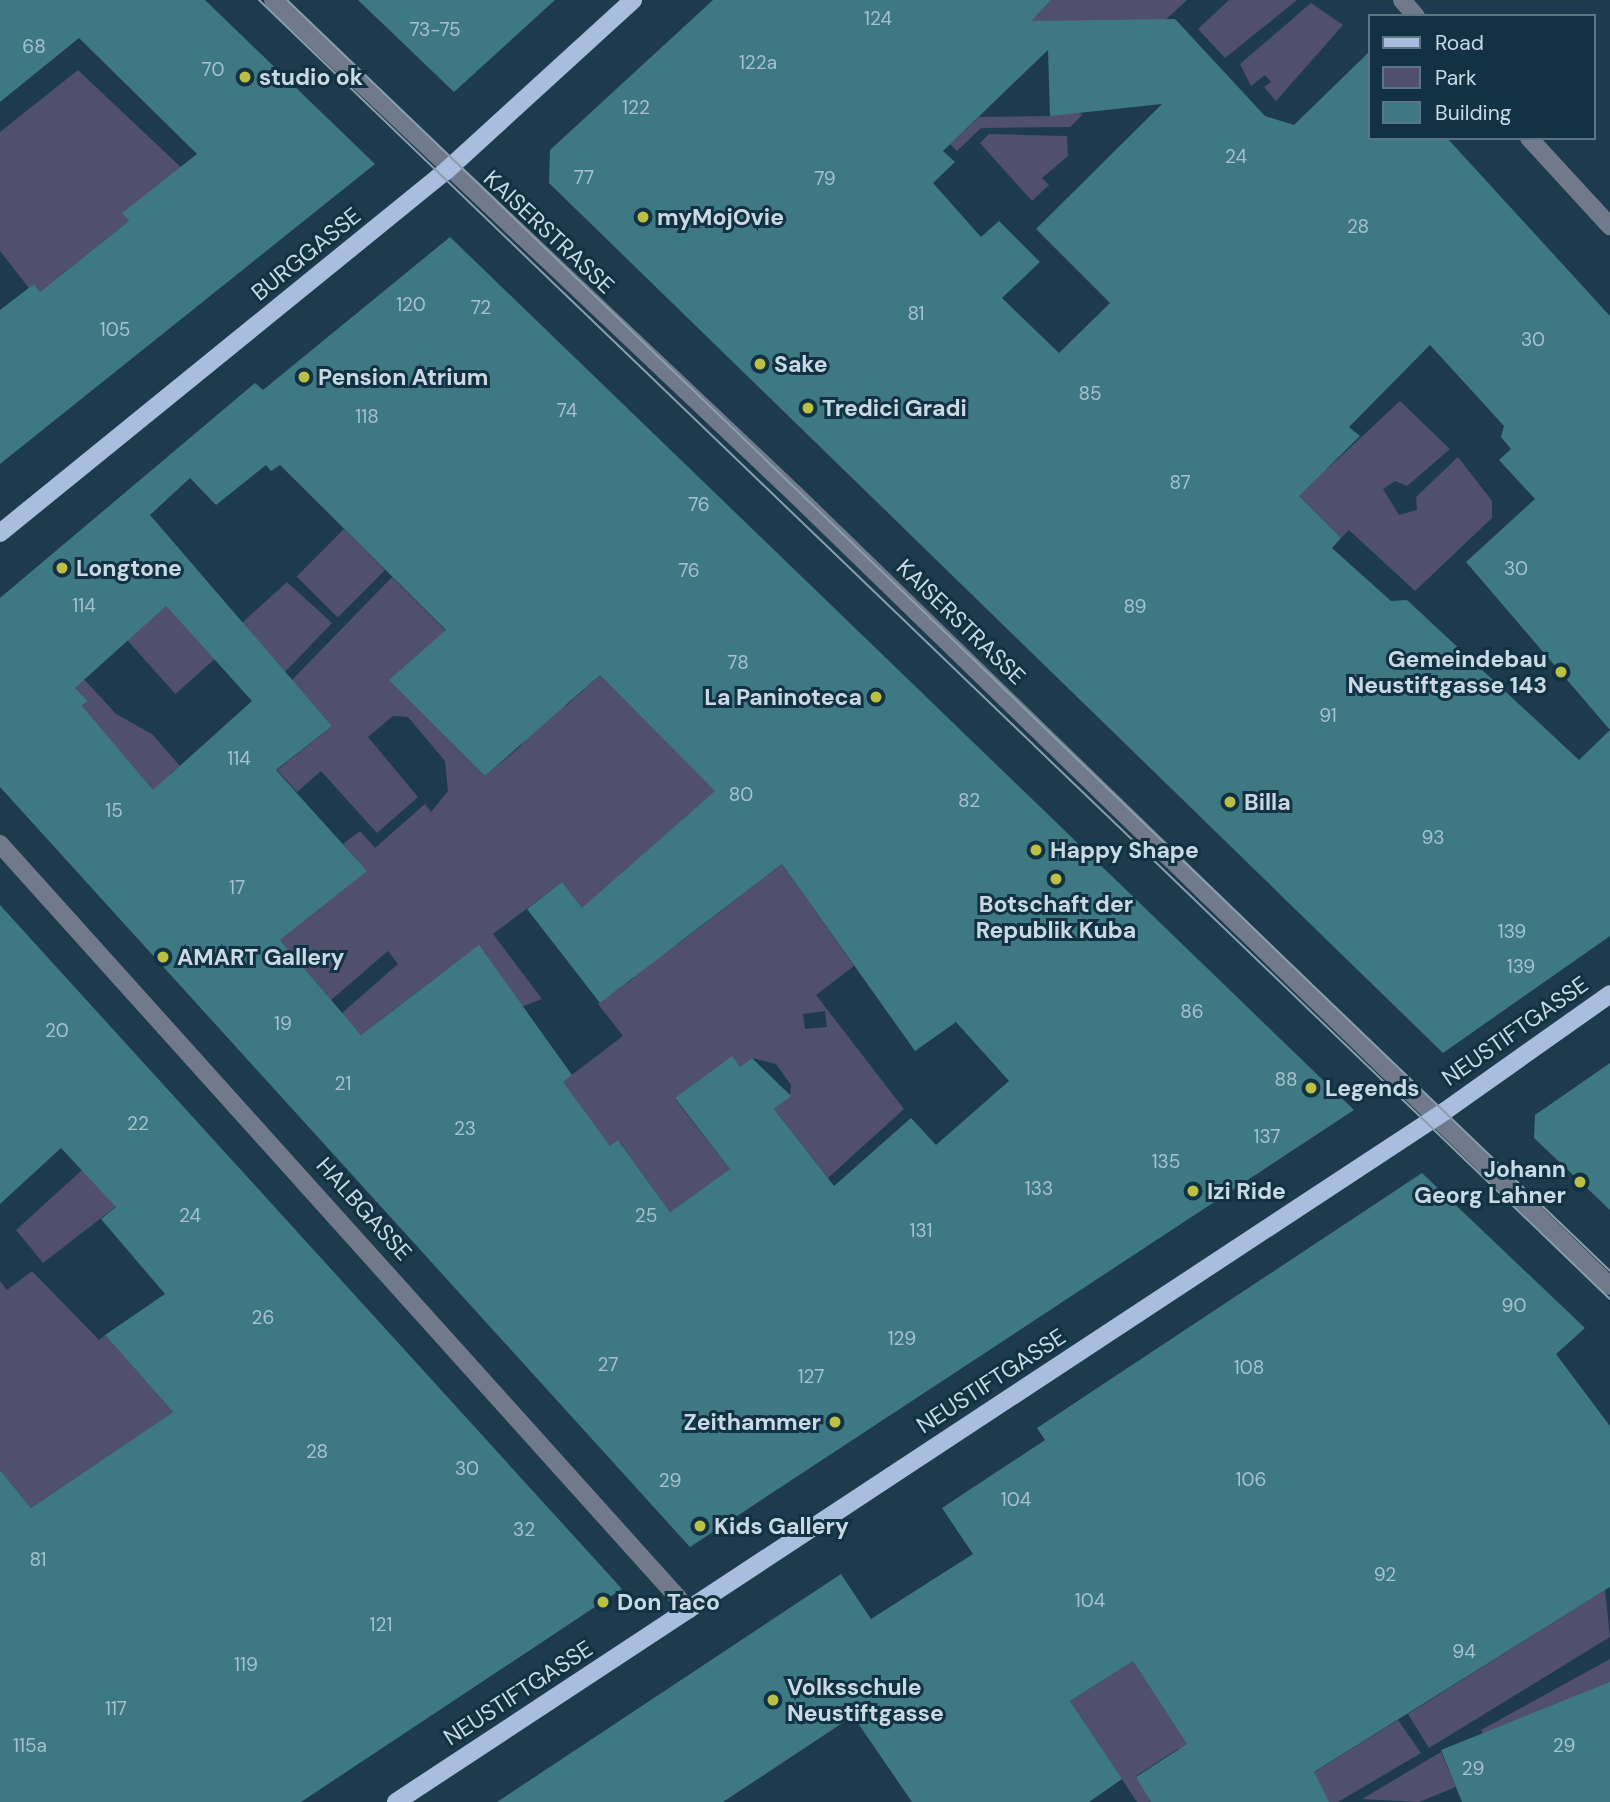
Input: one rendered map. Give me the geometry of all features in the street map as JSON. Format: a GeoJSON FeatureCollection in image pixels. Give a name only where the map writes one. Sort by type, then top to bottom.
{"type":"FeatureCollection","features":[{"type":"Feature","properties":{"kind":"main road","name":"BURGGASSE"},"geometry":{"type":"LineString","coordinates":[[0,533],[447,170],[633,0]]}},
{"type":"Feature","properties":{"kind":"main road","name":"NEUSTIFTGASSE"},"geometry":{"type":"LineString","coordinates":[[396,1802],[1436,1116],[1610,994]]}},
{"type":"Feature","properties":{"kind":"street","name":"KAISERSTRASSE"},"geometry":{"type":"LineString","coordinates":[[273,0],[447,170],[795,494],[1610,1286]]}},
{"type":"Feature","properties":{"kind":"street"},"geometry":{"type":"LineString","coordinates":[[1402,0],[1414,14]]}},
{"type":"Feature","properties":{"kind":"street"},"geometry":{"type":"LineString","coordinates":[[1531,140],[1610,226]]}},
{"type":"Feature","properties":{"kind":"street","name":"HALBGASSE"},"geometry":{"type":"LineString","coordinates":[[0,844],[689,1610]]}},
{"type":"Feature","properties":{"kind":"green space"},"geometry":{"type":"Polygon","coordinates":[[[1051,0],[1187,0],[1159,26],[1014,21],[1051,0]]]}},
{"type":"Feature","properties":{"kind":"green space"},"geometry":{"type":"Polygon","coordinates":[[[1229,0],[1297,0],[1225,58],[1198,29],[1229,0]]]}},
{"type":"Feature","properties":{"kind":"green space"},"geometry":{"type":"Polygon","coordinates":[[[1311,3],[1343,25],[1276,101],[1264,87],[1271,82],[1265,75],[1251,86],[1240,64],[1311,3]]]}},
{"type":"Feature","properties":{"kind":"green space"},"geometry":{"type":"Polygon","coordinates":[[[78,70],[188,174],[123,214],[129,221],[40,292],[34,284],[29,288],[0,251],[0,132],[78,70]]]}},
{"type":"Feature","properties":{"kind":"green space"},"geometry":{"type":"Polygon","coordinates":[[[1072,104],[1082,115],[1070,127],[981,128],[957,151],[950,144],[979,117],[1050,116],[1072,104]]]}},
{"type":"Feature","properties":{"kind":"green space"},"geometry":{"type":"Polygon","coordinates":[[[989,134],[1067,136],[1068,156],[1042,178],[1049,185],[1032,201],[980,143],[989,134]]]}},
{"type":"Feature","properties":{"kind":"green space"},"geometry":{"type":"Polygon","coordinates":[[[1400,401],[1450,449],[1407,486],[1395,481],[1383,489],[1399,515],[1417,510],[1416,497],[1458,457],[1492,501],[1492,518],[1415,591],[1349,530],[1341,538],[1256,453],[1282,427],[1327,469],[1400,401]]]}},
{"type":"Feature","properties":{"kind":"green space"},"geometry":{"type":"Polygon","coordinates":[[[344,529],[385,570],[338,617],[297,576],[344,529]]]}},
{"type":"Feature","properties":{"kind":"green space"},"geometry":{"type":"Polygon","coordinates":[[[392,577],[446,631],[390,680],[485,776],[522,745],[474,697],[518,661],[566,706],[600,675],[717,790],[619,876],[678,944],[782,864],[854,966],[816,995],[904,1109],[828,1178],[774,1109],[790,1096],[791,1085],[776,1064],[752,1058],[740,1067],[732,1057],[675,1099],[730,1169],[670,1212],[619,1141],[610,1146],[585,1113],[441,1174],[623,1036],[598,1004],[635,977],[562,882],[493,934],[542,999],[490,1019],[450,967],[361,1035],[342,1013],[398,964],[388,951],[331,1000],[280,940],[366,871],[343,844],[360,831],[375,848],[425,804],[431,812],[448,791],[445,761],[408,717],[393,716],[368,737],[418,797],[377,833],[321,771],[297,792],[277,770],[332,726],[292,680],[392,577]],[[825,1011],[803,1014],[805,1029],[827,1027],[825,1011]]]}},
{"type":"Feature","properties":{"kind":"green space"},"geometry":{"type":"Polygon","coordinates":[[[287,582],[332,623],[285,672],[242,623],[287,582]]]}},
{"type":"Feature","properties":{"kind":"green space"},"geometry":{"type":"Polygon","coordinates":[[[160,599],[214,659],[176,694],[121,634],[160,599]]]}},
{"type":"Feature","properties":{"kind":"green space"},"geometry":{"type":"Polygon","coordinates":[[[82,677],[116,714],[152,734],[180,766],[170,774],[178,782],[155,802],[101,729],[77,711],[88,701],[72,685],[82,677]]]}},
{"type":"Feature","properties":{"kind":"green space"},"geometry":{"type":"Polygon","coordinates":[[[82,1170],[136,1191],[43,1263],[16,1230],[82,1170]]]}},
{"type":"Feature","properties":{"kind":"green space"},"geometry":{"type":"Polygon","coordinates":[[[32,1271],[99,1340],[105,1335],[173,1412],[31,1508],[0,1470],[0,1281],[7,1290],[32,1271]]]}},
{"type":"Feature","properties":{"kind":"green space"},"geometry":{"type":"Polygon","coordinates":[[[1605,1590],[1610,1637],[1429,1748],[1408,1714],[1605,1590]]]}},
{"type":"Feature","properties":{"kind":"green space"},"geometry":{"type":"Polygon","coordinates":[[[1610,1659],[1610,1690],[1511,1802],[1481,1730],[1610,1659]]]}},
{"type":"Feature","properties":{"kind":"green space"},"geometry":{"type":"Polygon","coordinates":[[[1133,1661],[1213,1783],[1178,1749],[1136,1776],[1151,1802],[1137,1802],[1070,1701],[1133,1661]]]}},
{"type":"Feature","properties":{"kind":"green space"},"geometry":{"type":"Polygon","coordinates":[[[1398,1720],[1421,1753],[1338,1802],[1318,1802],[1305,1778],[1398,1720]]]}},
{"type":"Feature","properties":{"kind":"green space"},"geometry":{"type":"Polygon","coordinates":[[[1441,1752],[1456,1787],[1419,1802],[1362,1799],[1441,1752]]]}},
{"type":"Feature","properties":{"kind":"building"},"geometry":{"type":"Polygon","coordinates":[[[0,0],[205,0],[375,164],[0,464],[0,310],[34,284],[40,292],[129,221],[122,213],[197,154],[79,38],[0,102],[0,0]]]}},
{"type":"Feature","properties":{"kind":"building"},"geometry":{"type":"Polygon","coordinates":[[[358,0],[555,0],[454,92],[358,0]]]}},
{"type":"Feature","properties":{"kind":"building"},"geometry":{"type":"Polygon","coordinates":[[[713,0],[1051,0],[1031,21],[1175,19],[1265,116],[1294,125],[1368,53],[1368,140],[1449,140],[1610,316],[1610,730],[1610,936],[1443,1053],[549,183],[550,150],[713,0]],[[1048,50],[943,151],[955,162],[933,183],[981,237],[999,221],[1040,262],[1002,298],[1059,353],[1110,303],[1036,229],[1162,104],[1050,116],[1048,50]],[[1430,345],[1349,427],[1360,436],[1299,496],[1341,538],[1332,548],[1391,601],[1407,600],[1579,760],[1610,730],[1466,562],[1535,499],[1499,460],[1511,449],[1501,437],[1504,426],[1430,345]]]}},
{"type":"Feature","properties":{"kind":"building"},"geometry":{"type":"Polygon","coordinates":[[[450,237],[1354,1110],[690,1547],[0,787],[0,598],[255,383],[263,390],[450,237]],[[266,465],[216,505],[190,478],[150,515],[332,726],[276,770],[367,871],[280,940],[361,1035],[479,945],[572,1075],[563,1082],[610,1146],[618,1140],[670,1212],[730,1169],[675,1098],[732,1056],[740,1067],[752,1058],[791,1096],[774,1109],[834,1186],[911,1118],[936,1145],[1009,1081],[956,1022],[915,1051],[782,864],[600,1003],[527,909],[562,882],[582,908],[715,791],[600,675],[485,776],[389,680],[446,630],[280,465],[271,471],[266,465]],[[166,606],[75,688],[88,701],[82,706],[153,790],[252,701],[166,606]]]}},
{"type":"Feature","properties":{"kind":"building"},"geometry":{"type":"Polygon","coordinates":[[[0,905],[622,1589],[301,1802],[0,1802],[0,1470],[31,1508],[173,1412],[105,1335],[165,1294],[101,1219],[116,1207],[61,1148],[0,1204],[0,905]]]}},
{"type":"Feature","properties":{"kind":"building"},"geometry":{"type":"Polygon","coordinates":[[[1610,1063],[1610,1210],[1534,1138],[1535,1115],[1610,1063]]]}},
{"type":"Feature","properties":{"kind":"building"},"geometry":{"type":"Polygon","coordinates":[[[1422,1173],[1585,1328],[1556,1354],[1610,1426],[1610,1587],[1314,1772],[1329,1802],[1151,1802],[1136,1777],[1187,1744],[1133,1661],[1070,1701],[1122,1779],[1089,1802],[912,1802],[853,1716],[723,1802],[497,1802],[841,1574],[871,1619],[973,1554],[942,1508],[1045,1440],[1037,1428],[1422,1173]]]}},
{"type":"Feature","properties":{"kind":"building"},"geometry":{"type":"Polygon","coordinates":[[[1610,1682],[1610,1802],[1462,1802],[1441,1750],[1610,1682]]]}},
{"type":"Feature","properties":{"kind":"tram line"},"geometry":{"type":"LineString","coordinates":[[259,0],[1610,1299]]}},
{"type":"Feature","properties":{"kind":"tram line"},"geometry":{"type":"LineString","coordinates":[[287,0],[1610,1271]]}},
{"type":"Feature","properties":{"kind":"place","name":"studio ok"},"geometry":{"type":"Point","coordinates":[245,77]}},
{"type":"Feature","properties":{"kind":"place","name":"myMojOvie"},"geometry":{"type":"Point","coordinates":[643,217]}},
{"type":"Feature","properties":{"kind":"place","name":"Sake"},"geometry":{"type":"Point","coordinates":[760,364]}},
{"type":"Feature","properties":{"kind":"place","name":"Pension Atrium"},"geometry":{"type":"Point","coordinates":[304,377]}},
{"type":"Feature","properties":{"kind":"place","name":"Tredici Gradi"},"geometry":{"type":"Point","coordinates":[808,408]}},
{"type":"Feature","properties":{"kind":"place","name":"Longtone"},"geometry":{"type":"Point","coordinates":[62,568]}},
{"type":"Feature","properties":{"kind":"place","name":"Gemeindebau Neustiftgasse 143"},"geometry":{"type":"Point","coordinates":[1561,672]}},
{"type":"Feature","properties":{"kind":"place","name":"La Paninoteca"},"geometry":{"type":"Point","coordinates":[876,697]}},
{"type":"Feature","properties":{"kind":"place","name":"Billa"},"geometry":{"type":"Point","coordinates":[1230,802]}},
{"type":"Feature","properties":{"kind":"place","name":"Happy Shape"},"geometry":{"type":"Point","coordinates":[1036,850]}},
{"type":"Feature","properties":{"kind":"place","name":"Botschaft der Republik Kuba"},"geometry":{"type":"Point","coordinates":[1056,879]}},
{"type":"Feature","properties":{"kind":"place","name":"AMART Gallery"},"geometry":{"type":"Point","coordinates":[163,957]}},
{"type":"Feature","properties":{"kind":"place","name":"Legends"},"geometry":{"type":"Point","coordinates":[1311,1088]}},
{"type":"Feature","properties":{"kind":"place","name":"Johann Georg Lahner"},"geometry":{"type":"Point","coordinates":[1580,1182]}},
{"type":"Feature","properties":{"kind":"place","name":"Izi Ride"},"geometry":{"type":"Point","coordinates":[1193,1191]}},
{"type":"Feature","properties":{"kind":"place","name":"Zeithammer"},"geometry":{"type":"Point","coordinates":[835,1422]}},
{"type":"Feature","properties":{"kind":"place","name":"Kids Gallery"},"geometry":{"type":"Point","coordinates":[700,1526]}},
{"type":"Feature","properties":{"kind":"place","name":"Don Taco"},"geometry":{"type":"Point","coordinates":[603,1602]}},
{"type":"Feature","properties":{"kind":"place","name":"Volksschule Neustiftgasse"},"geometry":{"type":"Point","coordinates":[773,1700]}}]}
